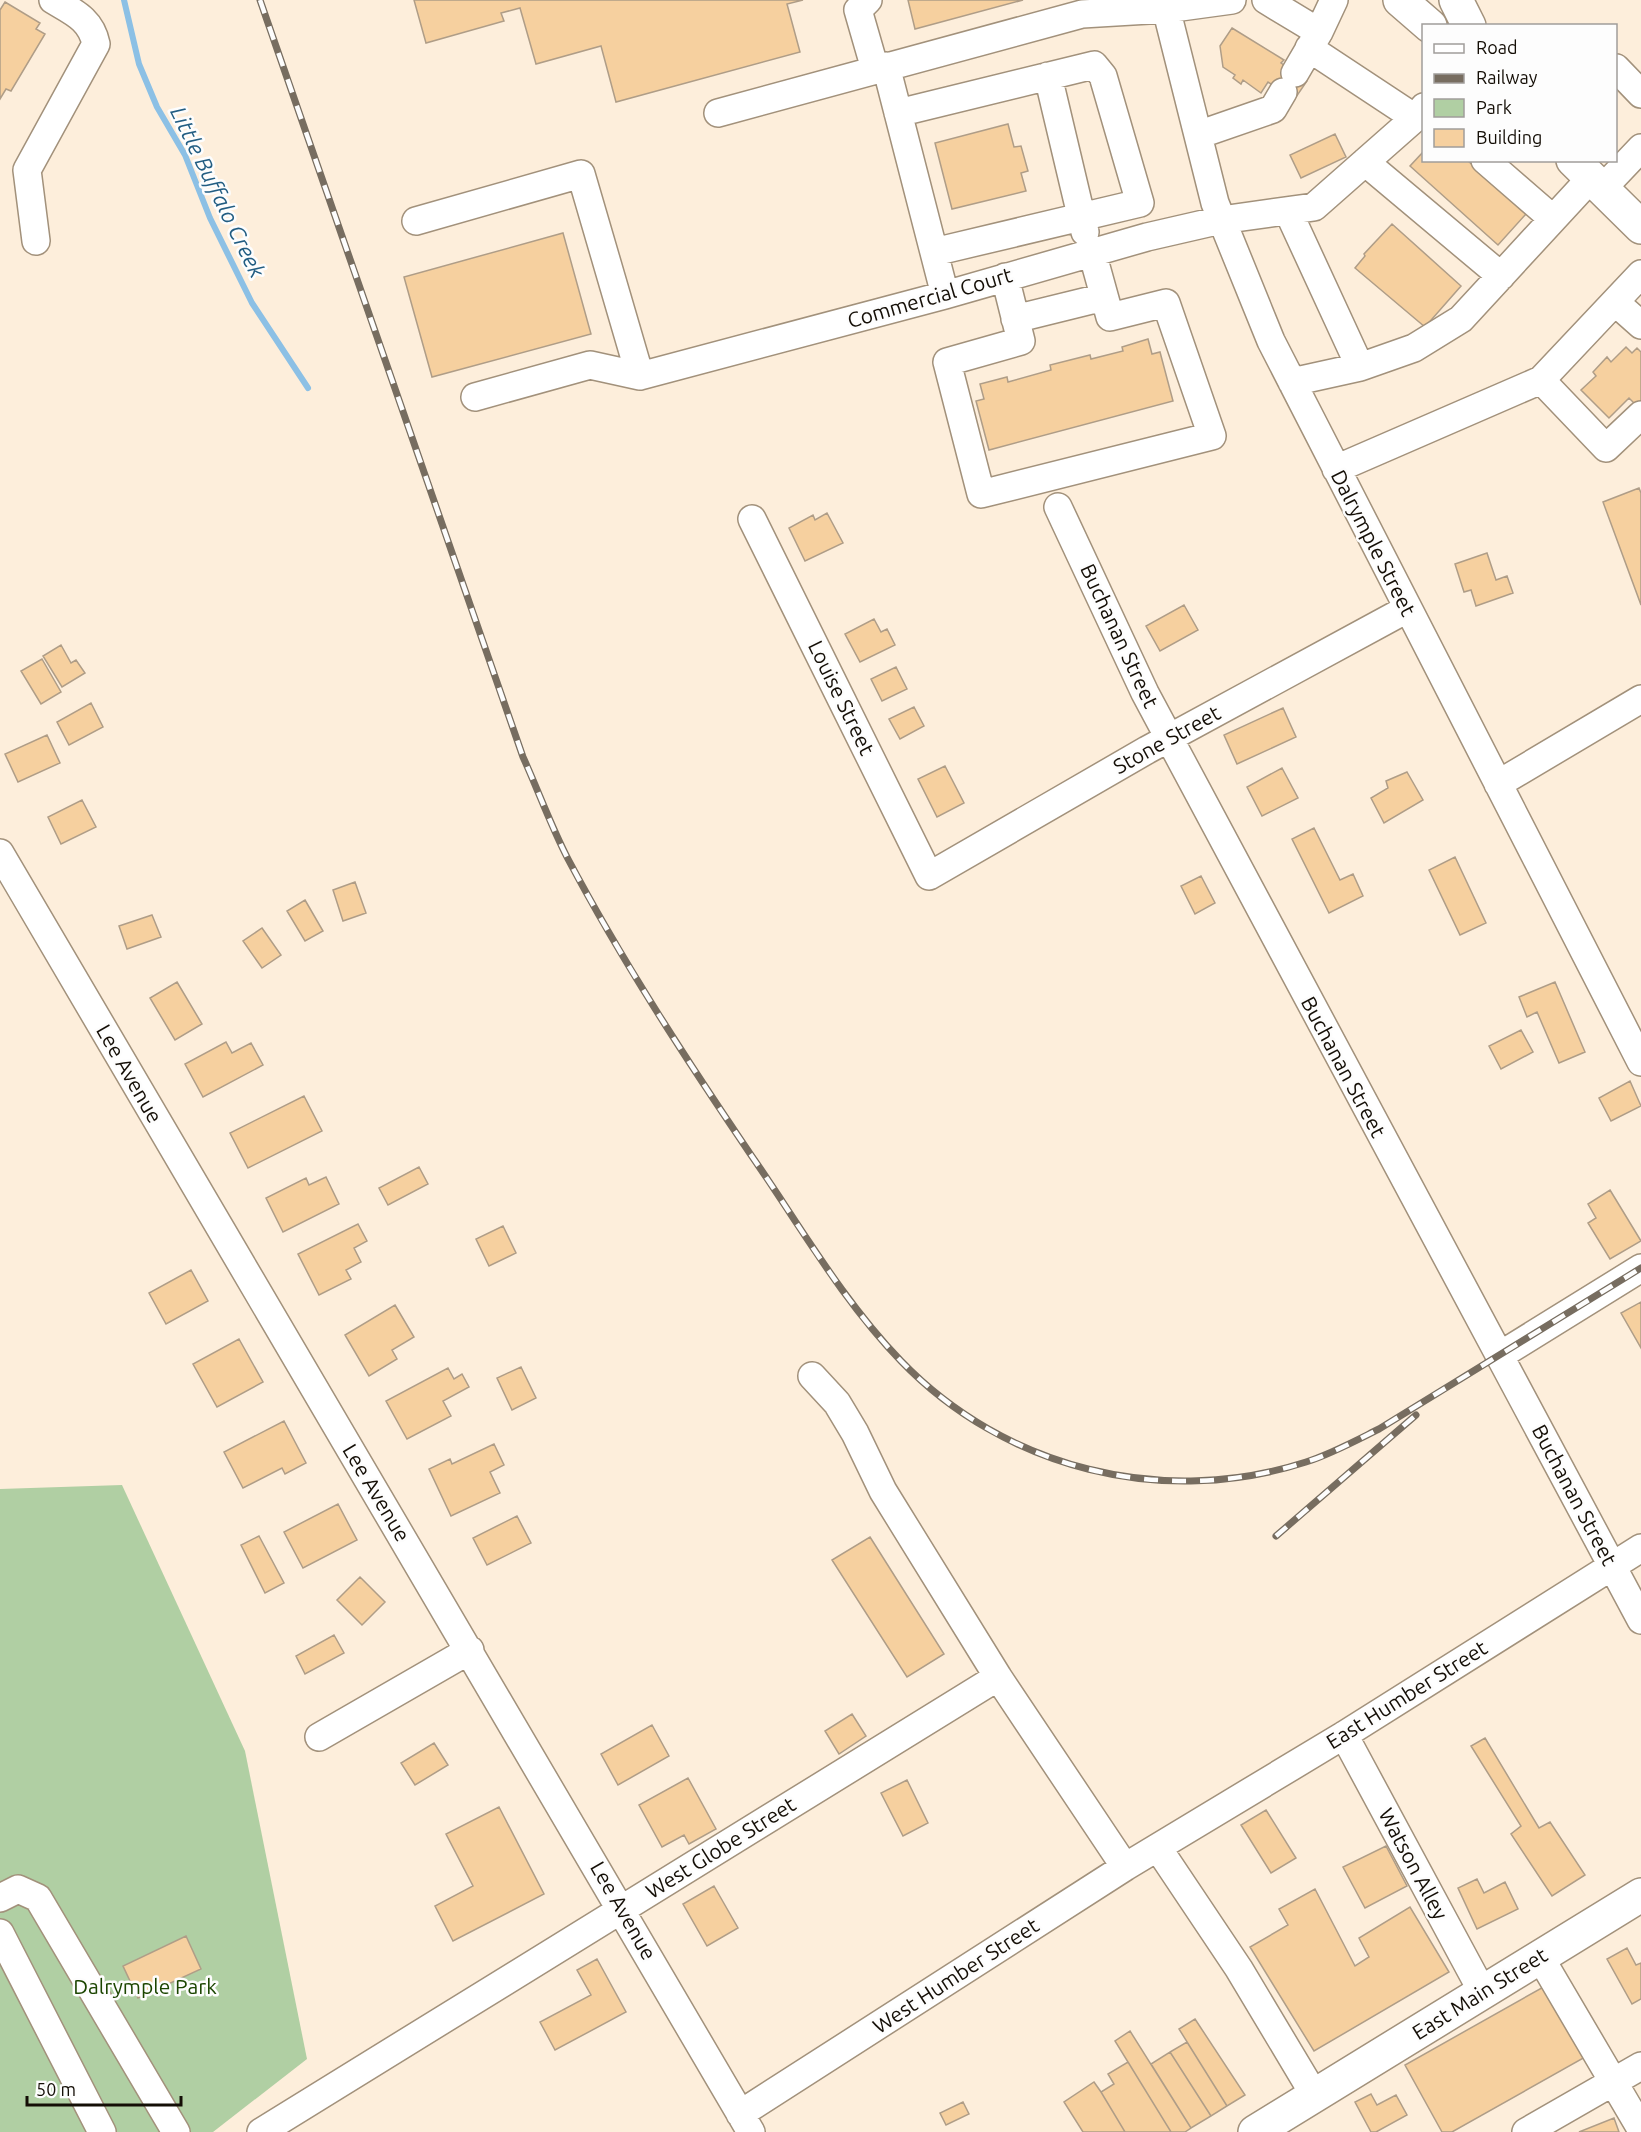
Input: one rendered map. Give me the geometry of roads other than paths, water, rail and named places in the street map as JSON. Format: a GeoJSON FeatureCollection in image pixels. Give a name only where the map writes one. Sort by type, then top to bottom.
{"type":"FeatureCollection","features":[{"type":"Feature","properties":{"kind":"main road"},"geometry":{"type":"LineString","coordinates":[[1400,0],[1428,24]]}},
{"type":"Feature","properties":{"kind":"main road"},"geometry":{"type":"LineString","coordinates":[[1456,0],[1469,24]]}},
{"type":"Feature","properties":{"kind":"main road"},"geometry":{"type":"LineString","coordinates":[[1588,176],[1641,227]]}},
{"type":"Feature","properties":{"kind":"main road","name":"East Main Street"},"geometry":{"type":"LineString","coordinates":[[1255,2132],[1641,1894]]}},
{"type":"Feature","properties":{"kind":"street"},"geometry":{"type":"LineString","coordinates":[[36,242],[27,170],[96,44],[90,26],[84,19],[53,0]]}},
{"type":"Feature","properties":{"kind":"street"},"geometry":{"type":"LineString","coordinates":[[868,0],[858,10],[898,113],[945,295]]}},
{"type":"Feature","properties":{"kind":"street"},"geometry":{"type":"LineString","coordinates":[[718,113],[880,67],[1082,14],[1232,0]]}},
{"type":"Feature","properties":{"kind":"street"},"geometry":{"type":"LineString","coordinates":[[1266,0],[1314,40],[1421,110]]}},
{"type":"Feature","properties":{"kind":"street"},"geometry":{"type":"LineString","coordinates":[[1198,135],[1273,109],[1314,40],[1334,0]]}},
{"type":"Feature","properties":{"kind":"street","name":"Dalrymple Street"},"geometry":{"type":"LineString","coordinates":[[1165,5],[1221,220],[1271,341],[1641,1062]]}},
{"type":"Feature","properties":{"kind":"street"},"geometry":{"type":"LineString","coordinates":[[898,113],[1094,65],[1100,69],[1140,203],[1147,237]]}},
{"type":"Feature","properties":{"kind":"street"},"geometry":{"type":"LineString","coordinates":[[1617,69],[1641,94]]}},
{"type":"Feature","properties":{"kind":"street"},"geometry":{"type":"LineString","coordinates":[[1005,277],[1021,341],[947,362],[981,494],[1212,436],[1166,303],[1110,317],[1090,252],[1048,76]]}},
{"type":"Feature","properties":{"kind":"street","name":"Commercial Court"},"geometry":{"type":"LineString","coordinates":[[640,376],[945,295],[1147,237],[1221,220],[1314,207],[1421,110]]}},
{"type":"Feature","properties":{"kind":"street"},"geometry":{"type":"LineString","coordinates":[[1617,161],[1641,148]]}},
{"type":"Feature","properties":{"kind":"street"},"geometry":{"type":"LineString","coordinates":[[1365,162],[1501,276]]}},
{"type":"Feature","properties":{"kind":"street"},"geometry":{"type":"LineString","coordinates":[[1487,162],[1553,219]]}},
{"type":"Feature","properties":{"kind":"street"},"geometry":{"type":"LineString","coordinates":[[1292,382],[1360,367],[1414,348],[1461,319],[1553,219],[1588,176],[1614,162]]}},
{"type":"Feature","properties":{"kind":"street"},"geometry":{"type":"LineString","coordinates":[[416,221],[581,174],[640,376],[590,365],[475,397]]}},
{"type":"Feature","properties":{"kind":"street"},"geometry":{"type":"LineString","coordinates":[[934,252],[1140,203]]}},
{"type":"Feature","properties":{"kind":"street"},"geometry":{"type":"LineString","coordinates":[[1288,211],[1360,367]]}},
{"type":"Feature","properties":{"kind":"street"},"geometry":{"type":"LineString","coordinates":[[1336,469],[1541,380],[1641,274]]}},
{"type":"Feature","properties":{"kind":"street"},"geometry":{"type":"LineString","coordinates":[[1015,319],[1104,297]]}},
{"type":"Feature","properties":{"kind":"street"},"geometry":{"type":"LineString","coordinates":[[1615,302],[1641,325]]}},
{"type":"Feature","properties":{"kind":"street"},"geometry":{"type":"LineString","coordinates":[[1541,380],[1606,448],[1641,415]]}},
{"type":"Feature","properties":{"kind":"street","name":"Buchanan Street"},"geometry":{"type":"LineString","coordinates":[[1058,507],[1144,693],[1641,1620]]}},
{"type":"Feature","properties":{"kind":"street","name":"Louise Street"},"geometry":{"type":"LineString","coordinates":[[752,519],[929,876]]}},
{"type":"Feature","properties":{"kind":"street","name":"Stone Street"},"geometry":{"type":"LineString","coordinates":[[929,876],[1147,750],[1407,609]]}},
{"type":"Feature","properties":{"kind":"street"},"geometry":{"type":"LineString","coordinates":[[1498,784],[1641,699]]}},
{"type":"Feature","properties":{"kind":"street","name":"Lee Avenue"},"geometry":{"type":"LineString","coordinates":[[0,854],[623,1910],[746,2123]]}},
{"type":"Feature","properties":{"kind":"street"},"geometry":{"type":"LineString","coordinates":[[1499,1356],[1641,1268]]}},
{"type":"Feature","properties":{"kind":"street"},"geometry":{"type":"LineString","coordinates":[[812,1376],[837,1403],[884,1491],[998,1677],[1125,1867]]}},
{"type":"Feature","properties":{"kind":"street","name":"East Humber Street"},"geometry":{"type":"LineString","coordinates":[[1165,1844],[1344,1735],[1641,1548]]}},
{"type":"Feature","properties":{"kind":"street"},"geometry":{"type":"LineString","coordinates":[[319,1737],[470,1650]]}},
{"type":"Feature","properties":{"kind":"street","name":"West Globe Street"},"geometry":{"type":"LineString","coordinates":[[261,2132],[998,1677]]}},
{"type":"Feature","properties":{"kind":"street","name":"Watson Alley"},"geometry":{"type":"LineString","coordinates":[[1344,1735],[1483,1993]]}},
{"type":"Feature","properties":{"kind":"street"},"geometry":{"type":"LineString","coordinates":[[1165,1844],[1317,2094]]}},
{"type":"Feature","properties":{"kind":"street","name":"West Humber Street"},"geometry":{"type":"LineString","coordinates":[[746,2123],[1125,1867],[1165,1844]]}},
{"type":"Feature","properties":{"kind":"street"},"geometry":{"type":"LineString","coordinates":[[0,1898],[18,1889],[38,1898],[176,2132]]}},
{"type":"Feature","properties":{"kind":"street"},"geometry":{"type":"LineString","coordinates":[[0,1933],[102,2132]]}},
{"type":"Feature","properties":{"kind":"street"},"geometry":{"type":"LineString","coordinates":[[1540,1957],[1611,2082],[1641,2129]]}},
{"type":"Feature","properties":{"kind":"street"},"geometry":{"type":"LineString","coordinates":[[1526,2132],[1641,2066]]}},
{"type":"Feature","properties":{"kind":"waterway","name":"Little Buffalo Creek"},"geometry":{"type":"LineString","coordinates":[[124,0],[139,64],[157,107],[185,155],[210,218],[252,303],[308,388]]}},
{"type":"Feature","properties":{"kind":"railway"},"geometry":{"type":"LineString","coordinates":[[260,0],[523,757],[562,846],[632,972],[703,1083],[840,1287],[859,1313],[901,1361],[942,1398],[988,1429],[1037,1453],[1089,1469],[1142,1479],[1197,1481],[1252,1475],[1315,1459],[1379,1429],[1641,1268]]}},
{"type":"Feature","properties":{"kind":"railway"},"geometry":{"type":"LineString","coordinates":[[1276,1536],[1416,1415]]}},
{"type":"Feature","properties":{"kind":"park label","name":"Dalrymple Park"},"geometry":{"type":"Point","coordinates":[145,1987]}}]}
